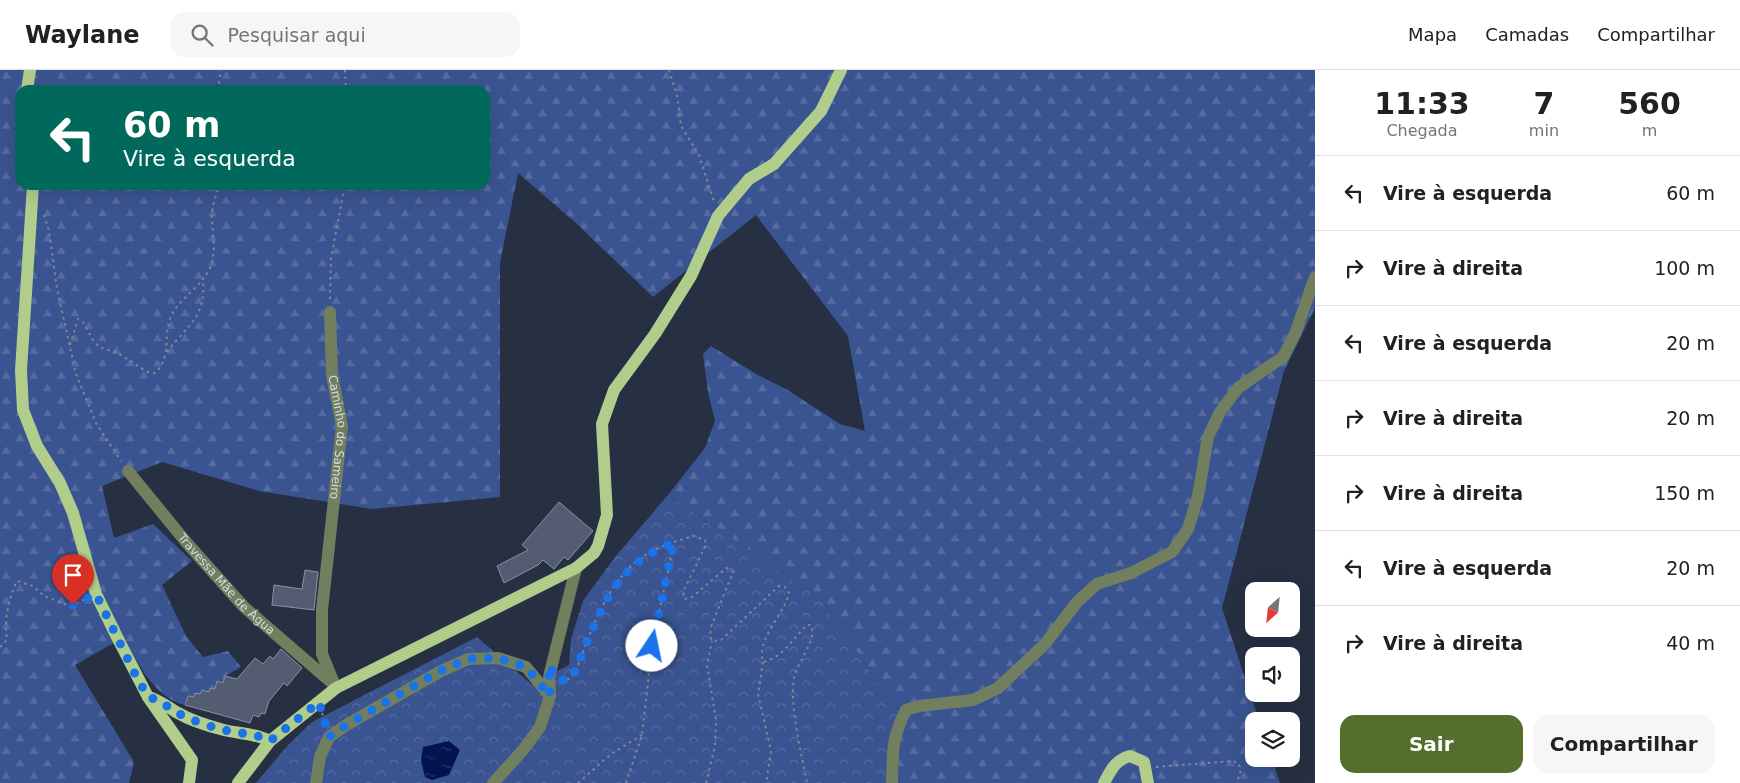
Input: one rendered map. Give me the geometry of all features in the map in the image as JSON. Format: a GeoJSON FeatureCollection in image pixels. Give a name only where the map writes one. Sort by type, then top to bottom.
{"type":"FeatureCollection","features":[{"type":"Feature","properties":{"kind":"main road"},"geometry":{"type":"LineString","coordinates":[[28,85],[30,70]]}},
{"type":"Feature","properties":{"kind":"main road"},"geometry":{"type":"LineString","coordinates":[[238,783],[270,741],[336,688],[576,568],[594,553],[598,546],[607,515],[602,424],[607,404],[614,390],[655,334],[691,276],[718,216],[749,179],[774,164],[820,111],[841,70]]}},
{"type":"Feature","properties":{"kind":"main road"},"geometry":{"type":"LineString","coordinates":[[33,190],[22,370],[23,410],[37,446],[60,483],[73,513],[96,594],[148,697],[192,760],[188,783]]}},
{"type":"Feature","properties":{"kind":"main road"},"geometry":{"type":"LineString","coordinates":[[148,697],[160,700],[175,711],[196,721],[224,731],[260,736],[270,741]]}},
{"type":"Feature","properties":{"kind":"main road"},"geometry":{"type":"LineString","coordinates":[[1104,783],[1113,765],[1121,758],[1130,756],[1144,762],[1148,783]]}},
{"type":"Feature","properties":{"kind":"street"},"geometry":{"type":"LineString","coordinates":[[892,783],[892,746],[906,710],[919,706],[973,700],[998,688],[1045,644],[1077,602],[1097,584],[1130,574],[1172,552],[1188,529],[1198,496],[1208,437],[1220,412],[1238,388],[1283,358],[1295,334],[1315,277]]}},
{"type":"Feature","properties":{"kind":"street","name":"Caminho do Sameiro"},"geometry":{"type":"LineString","coordinates":[[330,312],[332,375],[342,426],[322,610],[322,654],[336,688]]}},
{"type":"Feature","properties":{"kind":"street","name":"Travessa Mãe de Água"},"geometry":{"type":"LineString","coordinates":[[128,471],[186,542],[244,607],[336,688]]}},
{"type":"Feature","properties":{"kind":"street"},"geometry":{"type":"LineString","coordinates":[[493,783],[523,750],[540,726],[550,696],[549,677],[576,568]]}},
{"type":"Feature","properties":{"kind":"street"},"geometry":{"type":"LineString","coordinates":[[316,783],[320,757],[329,737],[440,671],[468,659],[498,658],[526,667],[550,696]]}},
{"type":"Feature","properties":{"kind":"path"},"geometry":{"type":"LineString","coordinates":[[218,85],[220,70]]}},
{"type":"Feature","properties":{"kind":"path"},"geometry":{"type":"LineString","coordinates":[[345,70],[346,85]]}},
{"type":"Feature","properties":{"kind":"path"},"geometry":{"type":"LineString","coordinates":[[669,70],[677,94],[681,126],[699,155],[718,216]]}},
{"type":"Feature","properties":{"kind":"path"},"geometry":{"type":"LineString","coordinates":[[167,352],[166,329],[171,316],[210,268],[215,244],[212,214],[218,190]]}},
{"type":"Feature","properties":{"kind":"path"},"geometry":{"type":"LineString","coordinates":[[330,312],[331,258],[344,190]]}},
{"type":"Feature","properties":{"kind":"path"},"geometry":{"type":"LineString","coordinates":[[43,213],[49,232],[57,289],[76,374],[96,423],[128,471]]}},
{"type":"Feature","properties":{"kind":"path"},"geometry":{"type":"LineString","coordinates":[[70,345],[78,319],[83,322],[99,347],[118,353],[147,372],[156,373],[161,367],[167,352],[197,318],[204,297],[202,278]]}},
{"type":"Feature","properties":{"kind":"path"},"geometry":{"type":"LineString","coordinates":[[552,665],[552,674],[555,678],[565,681],[572,677],[603,606],[621,577],[637,561],[654,550],[674,542],[700,537],[705,540],[706,545],[683,592],[684,599],[692,597],[724,570],[730,569],[732,572],[711,627],[710,635],[712,641],[707,665],[716,720],[715,746],[706,783]]}},
{"type":"Feature","properties":{"kind":"path"},"geometry":{"type":"LineString","coordinates":[[626,783],[642,735],[652,646],[674,542]]}},
{"type":"Feature","properties":{"kind":"path"},"geometry":{"type":"LineString","coordinates":[[0,647],[8,640],[5,629],[9,597],[17,582],[33,586],[44,596],[67,605],[73,605],[96,594]]}},
{"type":"Feature","properties":{"kind":"path"},"geometry":{"type":"LineString","coordinates":[[712,641],[721,640],[778,586],[785,587],[790,593],[760,653],[763,662],[758,694],[771,751],[766,783]]}},
{"type":"Feature","properties":{"kind":"path"},"geometry":{"type":"LineString","coordinates":[[763,662],[772,660],[779,655],[803,628],[811,625],[813,637],[800,660],[793,679],[794,702],[807,783]]}},
{"type":"Feature","properties":{"kind":"path"},"geometry":{"type":"LineString","coordinates":[[319,702],[329,737]]}},
{"type":"Feature","properties":{"kind":"path"},"geometry":{"type":"LineString","coordinates":[[578,783],[611,754],[642,735]]}},
{"type":"Feature","properties":{"kind":"path"},"geometry":{"type":"LineString","coordinates":[[1146,768],[1233,761],[1238,763],[1241,770],[1237,783]]}},
{"type":"Feature","properties":{"kind":"green space"},"geometry":{"type":"Polygon","coordinates":[[[0,70],[1315,70],[1315,308],[1284,371],[1222,608],[1245,678],[1245,702],[1253,702],[1256,712],[1245,712],[1245,767],[1275,767],[1280,783],[900,783],[897,753],[905,717],[889,698],[820,598],[668,495],[705,448],[715,421],[708,392],[703,354],[711,346],[756,374],[786,389],[840,424],[865,431],[848,336],[756,215],[653,297],[577,224],[518,173],[500,263],[500,497],[372,509],[259,491],[162,462],[102,486],[114,538],[153,524],[192,561],[162,585],[186,636],[203,657],[228,651],[241,667],[225,676],[223,683],[217,682],[215,689],[210,688],[209,692],[202,690],[200,694],[194,697],[188,696],[185,705],[174,701],[156,688],[142,669],[125,639],[110,645],[75,665],[134,762],[129,783],[0,783],[0,70]]]}},
{"type":"Feature","properties":{"kind":"green space"},"geometry":{"type":"Polygon","coordinates":[[[668,495],[820,598],[889,698],[905,717],[897,753],[900,783],[256,783],[288,745],[312,722],[477,637],[531,684],[569,665],[571,639],[583,601],[615,557],[668,495]]]}},
{"type":"Feature","properties":{"kind":"water"},"geometry":{"type":"Polygon","coordinates":[[[449,741],[460,750],[449,775],[432,780],[425,777],[421,761],[423,747],[449,741]]]}},
{"type":"Feature","properties":{"kind":"building"},"geometry":{"type":"Polygon","coordinates":[[[559,502],[593,531],[568,560],[564,557],[554,569],[543,560],[538,565],[504,583],[497,566],[528,550],[522,545],[559,502]]]}},
{"type":"Feature","properties":{"kind":"building"},"geometry":{"type":"Polygon","coordinates":[[[305,570],[318,572],[314,610],[272,605],[274,585],[302,589],[305,570]]]}},
{"type":"Feature","properties":{"kind":"building"},"geometry":{"type":"Polygon","coordinates":[[[281,649],[302,668],[287,686],[284,683],[269,701],[265,714],[261,713],[259,717],[253,715],[250,723],[185,705],[188,696],[194,697],[195,693],[200,694],[202,690],[209,692],[210,688],[215,689],[217,681],[223,683],[225,676],[237,679],[255,658],[263,664],[270,656],[273,659],[281,649]]]}},
{"type":"Feature","properties":{"kind":"route"},"geometry":{"type":"LineString","coordinates":[[73,605],[96,594],[148,697],[160,700],[175,711],[196,721],[224,731],[260,736],[270,741],[319,702],[329,737],[440,671],[468,659],[498,658],[526,667],[550,696],[549,677],[552,665],[552,674],[555,678],[565,681],[572,677],[603,606],[621,577],[637,561],[654,550],[674,542],[652,646]]}}]}
